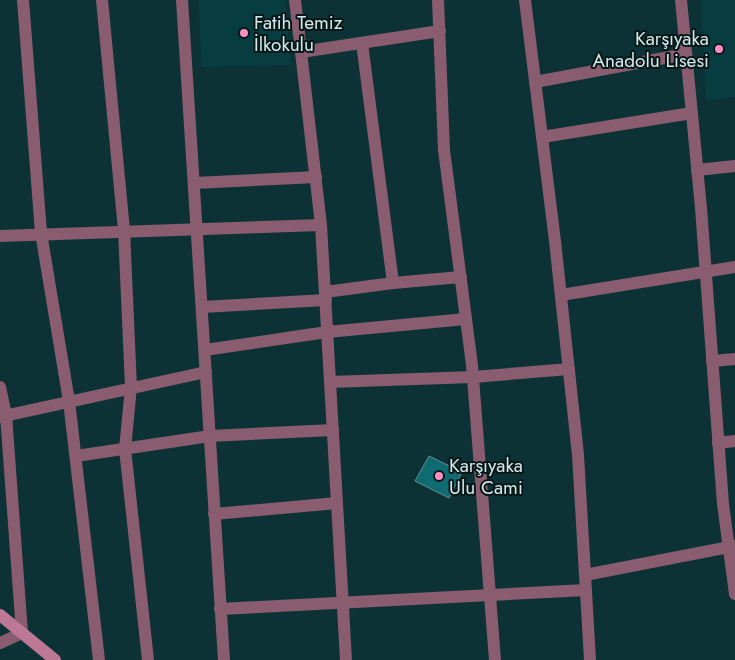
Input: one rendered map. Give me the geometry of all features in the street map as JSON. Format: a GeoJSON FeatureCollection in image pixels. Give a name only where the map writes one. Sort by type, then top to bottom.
{"type":"FeatureCollection","features":[{"type":"Feature","properties":{"kind":"main road"},"geometry":{"type":"LineString","coordinates":[[0,615],[55,660]]}},
{"type":"Feature","properties":{"kind":"street"},"geometry":{"type":"LineString","coordinates":[[23,0],[41,233],[69,401],[99,660]]}},
{"type":"Feature","properties":{"kind":"street"},"geometry":{"type":"LineString","coordinates":[[102,0],[124,230],[131,387],[124,449],[148,660]]}},
{"type":"Feature","properties":{"kind":"street"},"geometry":{"type":"LineString","coordinates":[[182,0],[224,660]]}},
{"type":"Feature","properties":{"kind":"street"},"geometry":{"type":"LineString","coordinates":[[295,0],[321,225],[346,660]]}},
{"type":"Feature","properties":{"kind":"street"},"geometry":{"type":"LineString","coordinates":[[438,0],[444,150],[473,377],[495,660]]}},
{"type":"Feature","properties":{"kind":"street"},"geometry":{"type":"LineString","coordinates":[[525,0],[561,295],[578,455],[590,660]]}},
{"type":"Feature","properties":{"kind":"street"},"geometry":{"type":"LineString","coordinates":[[681,0],[697,170],[723,504],[732,547],[735,594]]}},
{"type":"Feature","properties":{"kind":"street"},"geometry":{"type":"LineString","coordinates":[[301,52],[440,31]]}},
{"type":"Feature","properties":{"kind":"street"},"geometry":{"type":"LineString","coordinates":[[362,43],[393,283]]}},
{"type":"Feature","properties":{"kind":"street"},"geometry":{"type":"LineString","coordinates":[[535,82],[686,54]]}},
{"type":"Feature","properties":{"kind":"street"},"geometry":{"type":"LineString","coordinates":[[542,137],[692,113]]}},
{"type":"Feature","properties":{"kind":"street"},"geometry":{"type":"LineString","coordinates":[[697,170],[735,166]]}},
{"type":"Feature","properties":{"kind":"street"},"geometry":{"type":"LineString","coordinates":[[194,183],[316,177]]}},
{"type":"Feature","properties":{"kind":"street"},"geometry":{"type":"LineString","coordinates":[[0,236],[124,230],[321,225]]}},
{"type":"Feature","properties":{"kind":"street"},"geometry":{"type":"LineString","coordinates":[[561,295],[735,267]]}},
{"type":"Feature","properties":{"kind":"street"},"geometry":{"type":"LineString","coordinates":[[202,307],[325,296],[393,283],[461,277]]}},
{"type":"Feature","properties":{"kind":"street"},"geometry":{"type":"LineString","coordinates":[[204,350],[327,332],[466,318]]}},
{"type":"Feature","properties":{"kind":"street"},"geometry":{"type":"LineString","coordinates":[[712,362],[735,359]]}},
{"type":"Feature","properties":{"kind":"street"},"geometry":{"type":"LineString","coordinates":[[330,382],[473,377],[569,369]]}},
{"type":"Feature","properties":{"kind":"street"},"geometry":{"type":"LineString","coordinates":[[3,416],[206,372]]}},
{"type":"Feature","properties":{"kind":"street"},"geometry":{"type":"LineString","coordinates":[[0,387],[22,633],[0,643]]}},
{"type":"Feature","properties":{"kind":"street"},"geometry":{"type":"LineString","coordinates":[[76,456],[210,436],[333,430]]}},
{"type":"Feature","properties":{"kind":"street"},"geometry":{"type":"LineString","coordinates":[[718,442],[735,441]]}},
{"type":"Feature","properties":{"kind":"street"},"geometry":{"type":"LineString","coordinates":[[214,514],[337,503]]}},
{"type":"Feature","properties":{"kind":"street"},"geometry":{"type":"LineString","coordinates":[[585,576],[732,547]]}},
{"type":"Feature","properties":{"kind":"street"},"geometry":{"type":"LineString","coordinates":[[220,609],[586,590]]}},
{"type":"Feature","properties":{"kind":"shaded area","name":"Fatih Temiz İlkokulu"},"geometry":{"type":"Polygon","coordinates":[[[199,0],[285,0],[291,65],[201,67],[199,0]]]}},
{"type":"Feature","properties":{"kind":"shaded area","name":"Karşıyaka Anadolu Lisesi"},"geometry":{"type":"Polygon","coordinates":[[[701,0],[735,0],[735,97],[706,101],[701,0]]]}},
{"type":"Feature","properties":{"kind":"building","name":"Karşıyaka Ulu Cami"},"geometry":{"type":"Polygon","coordinates":[[[429,456],[462,472],[449,498],[415,481],[429,456]]]}},
{"type":"Feature","properties":{"kind":"place","name":"Fatih Temiz İlkokulu"},"geometry":{"type":"Point","coordinates":[244,33]}},
{"type":"Feature","properties":{"kind":"place","name":"Karşıyaka Anadolu Lisesi"},"geometry":{"type":"Point","coordinates":[719,49]}},
{"type":"Feature","properties":{"kind":"place","name":"Karşıyaka Ulu Cami"},"geometry":{"type":"Point","coordinates":[439,476]}}]}
